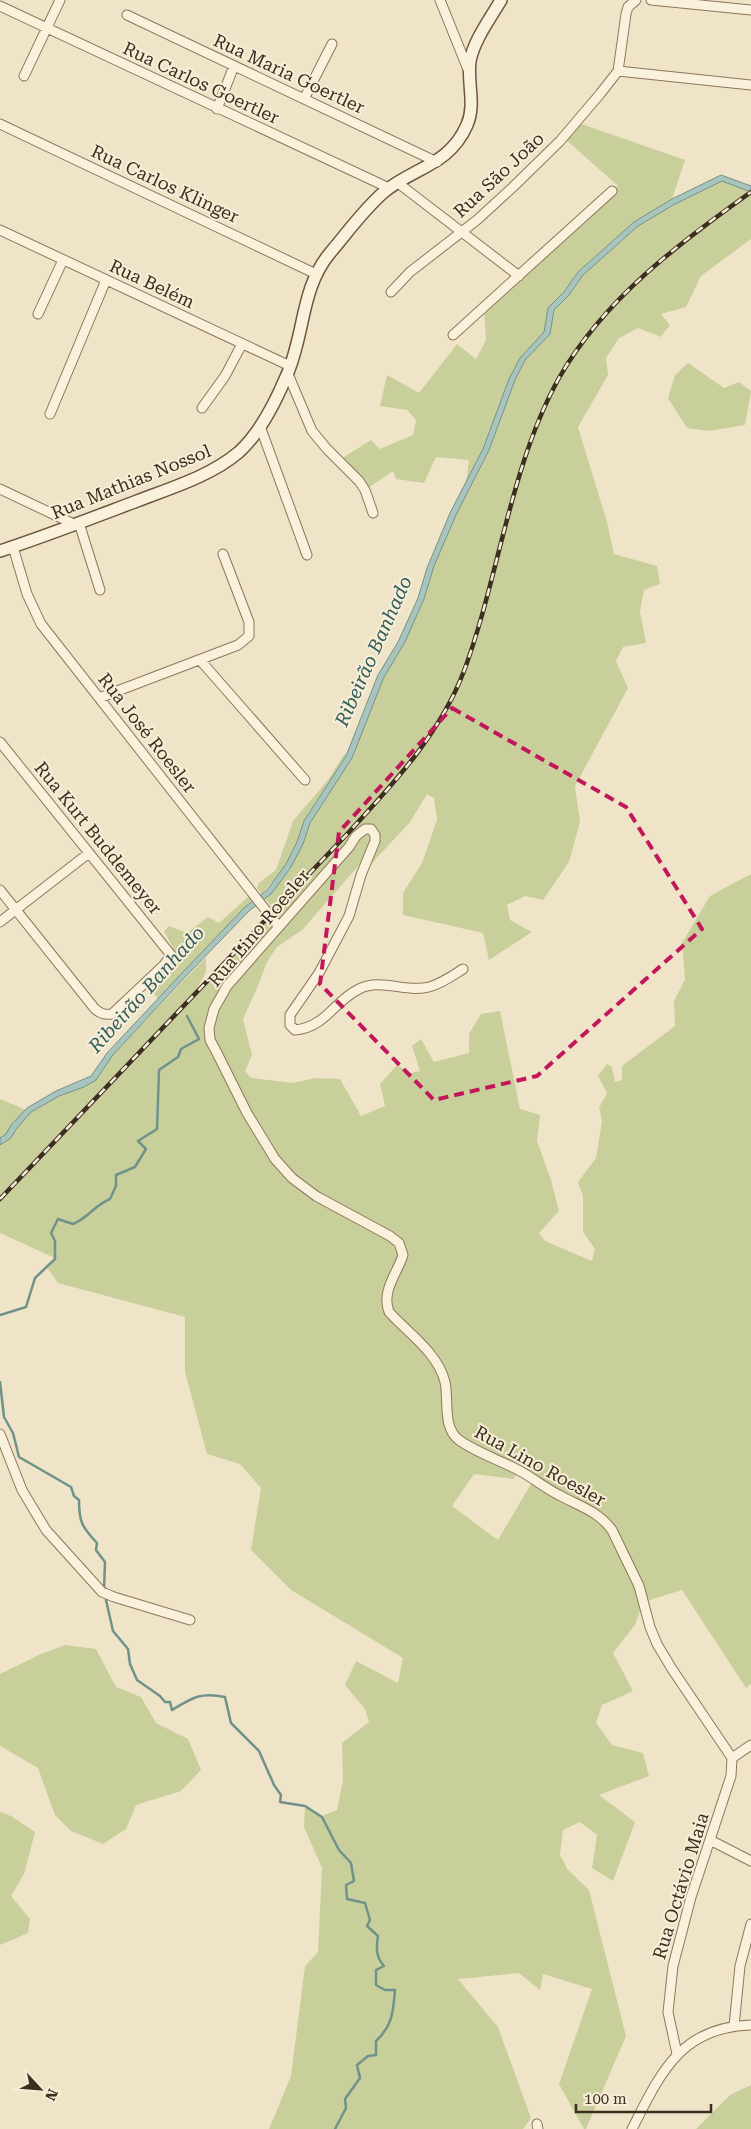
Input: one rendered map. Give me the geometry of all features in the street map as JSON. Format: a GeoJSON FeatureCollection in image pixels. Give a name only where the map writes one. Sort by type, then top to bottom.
{"type":"FeatureCollection","features":[{"type":"Feature","properties":{"kind":"street"},"geometry":{"type":"LineString","coordinates":[[24,76],[60,0]]}},
{"type":"Feature","properties":{"kind":"street"},"geometry":{"type":"LineString","coordinates":[[440,0],[469,72]]}},
{"type":"Feature","properties":{"kind":"street","name":"Rua Mathias Nossol"},"geometry":{"type":"LineString","coordinates":[[0,551],[171,488],[209,471],[237,454],[260,426],[289,370],[308,294],[316,274],[330,253],[375,200],[393,185],[437,162],[454,147],[468,125],[472,99],[469,72],[470,59],[476,44],[501,0]]}},
{"type":"Feature","properties":{"kind":"street"},"geometry":{"type":"LineString","coordinates":[[651,0],[751,10]]}},
{"type":"Feature","properties":{"kind":"street"},"geometry":{"type":"LineString","coordinates":[[634,1],[626,14],[618,71],[751,85]]}},
{"type":"Feature","properties":{"kind":"street","name":"Rua Carlos Goertler"},"geometry":{"type":"LineString","coordinates":[[0,6],[217,109],[393,185],[462,232],[519,276]]}},
{"type":"Feature","properties":{"kind":"street","name":"Rua Maria Goertler"},"geometry":{"type":"LineString","coordinates":[[127,15],[437,162]]}},
{"type":"Feature","properties":{"kind":"street"},"geometry":{"type":"LineString","coordinates":[[304,99],[332,44]]}},
{"type":"Feature","properties":{"kind":"street"},"geometry":{"type":"LineString","coordinates":[[217,109],[234,66]]}},
{"type":"Feature","properties":{"kind":"street","name":"Rua São João"},"geometry":{"type":"LineString","coordinates":[[391,292],[410,272],[497,203],[542,159],[590,106],[618,71]]}},
{"type":"Feature","properties":{"kind":"street","name":"Rua Carlos Klinger"},"geometry":{"type":"LineString","coordinates":[[0,124],[316,274]]}},
{"type":"Feature","properties":{"kind":"street"},"geometry":{"type":"LineString","coordinates":[[453,335],[612,191]]}},
{"type":"Feature","properties":{"kind":"street","name":"Rua Belém"},"geometry":{"type":"LineString","coordinates":[[0,230],[242,344],[289,370]]}},
{"type":"Feature","properties":{"kind":"street"},"geometry":{"type":"LineString","coordinates":[[38,314],[63,260]]}},
{"type":"Feature","properties":{"kind":"street"},"geometry":{"type":"LineString","coordinates":[[50,414],[106,280]]}},
{"type":"Feature","properties":{"kind":"street"},"geometry":{"type":"LineString","coordinates":[[202,408],[222,380],[242,344]]}},
{"type":"Feature","properties":{"kind":"street"},"geometry":{"type":"LineString","coordinates":[[289,370],[312,431],[326,449],[359,481],[368,496],[373,513]]}},
{"type":"Feature","properties":{"kind":"street"},"geometry":{"type":"LineString","coordinates":[[260,426],[307,555]]}},
{"type":"Feature","properties":{"kind":"street"},"geometry":{"type":"LineString","coordinates":[[0,489],[77,524],[100,590]]}},
{"type":"Feature","properties":{"kind":"street","name":"Rua José Roesler"},"geometry":{"type":"LineString","coordinates":[[13,547],[27,594],[36,614],[99,698],[279,927]]}},
{"type":"Feature","properties":{"kind":"street"},"geometry":{"type":"LineString","coordinates":[[99,698],[238,645],[249,636],[249,622],[223,554]]}},
{"type":"Feature","properties":{"kind":"street"},"geometry":{"type":"LineString","coordinates":[[200,660],[305,780]]}},
{"type":"Feature","properties":{"kind":"street","name":"Rua Kurt Buddemeyer"},"geometry":{"type":"LineString","coordinates":[[0,742],[171,955],[164,965],[112,1014],[106,1015],[95,1010],[16,910]]}},
{"type":"Feature","properties":{"kind":"street","name":"Rua Lino Roesler"},"geometry":{"type":"LineString","coordinates":[[463,969],[428,988],[376,985],[360,988],[339,1003],[320,1022],[305,1029],[295,1030],[290,1025],[290,1015],[319,973],[349,916],[356,898],[360,875],[375,841],[375,835],[371,829],[365,829],[356,836],[349,847],[227,986],[210,1020],[210,1040],[247,1113],[275,1159],[292,1178],[316,1196],[374,1226],[398,1243],[403,1255],[386,1295],[385,1303],[389,1312],[428,1352],[441,1370],[447,1395],[450,1428],[453,1434],[458,1440],[519,1470],[561,1496],[585,1507],[606,1522],[612,1530],[639,1586],[650,1627],[657,1644],[732,1758]]}},
{"type":"Feature","properties":{"kind":"street"},"geometry":{"type":"LineString","coordinates":[[0,922],[89,853]]}},
{"type":"Feature","properties":{"kind":"street"},"geometry":{"type":"LineString","coordinates":[[0,890],[16,910]]}},
{"type":"Feature","properties":{"kind":"street"},"geometry":{"type":"LineString","coordinates":[[0,1434],[22,1490],[46,1530],[102,1592],[190,1620]]}},
{"type":"Feature","properties":{"kind":"street"},"geometry":{"type":"LineString","coordinates":[[732,1758],[751,1745]]}},
{"type":"Feature","properties":{"kind":"street","name":"Rua Octávio Maia"},"geometry":{"type":"LineString","coordinates":[[676,2054],[668,2012],[670,1983],[685,1918],[731,1776],[734,1763],[732,1758]]}},
{"type":"Feature","properties":{"kind":"street"},"geometry":{"type":"LineString","coordinates":[[710,1840],[751,1861]]}},
{"type":"Feature","properties":{"kind":"street"},"geometry":{"type":"LineString","coordinates":[[734,2026],[738,1981],[751,1924]]}},
{"type":"Feature","properties":{"kind":"street"},"geometry":{"type":"LineString","coordinates":[[632,2129],[662,2074],[676,2054],[698,2040],[734,2026],[751,2025]]}},
{"type":"Feature","properties":{"kind":"highlighted area"},"geometry":{"type":"Polygon","coordinates":[[[452,708],[626,807],[702,929],[537,1076],[434,1100],[320,984],[339,832],[452,708]]]}},
{"type":"Feature","properties":{"kind":"green space"},"geometry":{"type":"Polygon","coordinates":[[[576,122],[685,160],[672,199],[634,222],[578,272],[564,292],[548,308],[544,332],[520,358],[509,379],[483,449],[466,483],[469,460],[436,457],[424,483],[396,479],[393,471],[365,490],[339,460],[371,440],[380,449],[413,435],[416,420],[407,410],[380,406],[387,375],[419,393],[457,344],[476,359],[486,340],[484,307],[618,186],[563,137],[576,122]]]}},
{"type":"Feature","properties":{"kind":"green space"},"geometry":{"type":"Polygon","coordinates":[[[722,181],[751,192],[751,239],[701,276],[686,307],[661,314],[670,325],[661,337],[638,328],[619,338],[606,358],[608,375],[578,427],[607,522],[614,554],[657,566],[660,584],[644,590],[640,611],[646,643],[623,647],[616,661],[628,688],[575,786],[580,822],[569,862],[543,900],[525,896],[507,905],[510,920],[532,932],[489,960],[483,933],[403,915],[403,893],[422,863],[437,820],[434,798],[427,794],[410,822],[361,875],[367,856],[302,930],[277,947],[267,962],[243,1019],[252,1055],[245,1071],[251,1078],[293,1083],[315,1078],[340,1079],[361,1116],[385,1106],[380,1084],[397,1065],[411,1073],[420,1071],[412,1046],[421,1039],[434,1062],[469,1053],[469,1034],[481,1014],[500,1011],[520,1109],[540,1115],[537,1141],[551,1180],[559,1211],[539,1233],[545,1241],[592,1261],[595,1249],[583,1232],[583,1196],[578,1182],[596,1158],[602,1121],[599,1108],[607,1093],[598,1076],[607,1064],[612,1067],[615,1082],[622,1080],[622,1066],[675,1026],[674,1001],[685,979],[682,943],[710,896],[751,874],[751,1684],[746,1688],[682,1590],[643,1602],[635,1625],[613,1653],[633,1691],[602,1705],[596,1723],[612,1745],[643,1753],[649,1776],[599,1795],[635,1822],[613,1881],[592,1868],[597,1835],[580,1822],[563,1830],[560,1855],[568,1870],[589,1890],[626,2036],[586,2129],[584,2129],[559,2084],[592,1989],[543,1974],[540,1990],[519,1973],[458,1979],[498,2027],[531,2118],[523,2129],[269,2129],[291,2076],[305,1966],[318,1952],[322,1868],[304,1827],[305,1806],[322,1816],[337,1810],[343,1780],[342,1743],[369,1722],[365,1709],[345,1685],[356,1661],[398,1683],[403,1658],[291,1590],[251,1550],[261,1488],[240,1464],[207,1454],[185,1372],[185,1317],[58,1283],[46,1266],[55,1258],[0,1233],[0,1099],[31,1112],[59,1096],[84,1087],[96,1080],[112,1056],[206,957],[206,972],[189,1003],[326,856],[274,908],[265,899],[272,893],[303,844],[310,823],[352,758],[384,677],[405,642],[424,599],[434,566],[456,515],[489,450],[515,380],[525,360],[550,334],[554,310],[569,295],[583,275],[638,226],[675,204],[722,181]],[[519,1471],[513,1479],[474,1474],[452,1506],[498,1540],[534,1479],[519,1471]]]}},
{"type":"Feature","properties":{"kind":"green space"},"geometry":{"type":"Polygon","coordinates":[[[688,363],[724,388],[739,382],[751,391],[745,425],[709,431],[687,428],[668,398],[675,375],[688,363]]]}},
{"type":"Feature","properties":{"kind":"green space"},"geometry":{"type":"Polygon","coordinates":[[[345,753],[346,756],[304,821],[297,842],[286,864],[262,894],[257,888],[259,883],[276,870],[293,821],[328,780],[345,753]]]}},
{"type":"Feature","properties":{"kind":"green space"},"geometry":{"type":"Polygon","coordinates":[[[249,896],[253,899],[158,999],[145,984],[174,957],[174,950],[164,931],[169,926],[187,933],[208,917],[219,923],[249,896]]]}},
{"type":"Feature","properties":{"kind":"green space"},"geometry":{"type":"Polygon","coordinates":[[[65,1645],[96,1649],[116,1687],[141,1697],[156,1723],[188,1739],[201,1770],[181,1791],[136,1805],[126,1829],[103,1844],[71,1831],[55,1815],[38,1768],[0,1746],[0,1674],[41,1654],[65,1645]]]}},
{"type":"Feature","properties":{"kind":"green space"},"geometry":{"type":"Polygon","coordinates":[[[0,1812],[11,1816],[35,1832],[24,1874],[11,1896],[30,1919],[28,1933],[0,1945],[0,1812]]]}},
{"type":"Feature","properties":{"kind":"green space"},"geometry":{"type":"Polygon","coordinates":[[[751,2085],[751,2129],[696,2129],[730,2095],[751,2085]]]}},
{"type":"Feature","properties":{"kind":"water"},"geometry":{"type":"Polygon","coordinates":[[[721,175],[751,186],[751,192],[722,181],[675,204],[638,226],[583,275],[569,295],[554,310],[550,334],[525,360],[515,380],[489,450],[456,515],[434,566],[424,599],[405,642],[384,677],[352,758],[310,823],[303,844],[291,867],[272,893],[249,911],[187,975],[112,1056],[96,1080],[84,1087],[59,1096],[31,1112],[11,1138],[0,1145],[0,1138],[6,1134],[11,1125],[27,1108],[56,1091],[91,1076],[107,1053],[183,972],[245,907],[267,890],[286,864],[297,842],[304,821],[346,756],[378,675],[398,642],[418,598],[427,568],[450,513],[483,449],[509,379],[520,358],[544,332],[548,308],[564,292],[578,272],[634,222],[672,199],[721,175]]]}},
{"type":"Feature","properties":{"kind":"waterway"},"geometry":{"type":"LineString","coordinates":[[0,1315],[26,1307],[35,1278],[55,1259],[55,1241],[51,1233],[58,1219],[73,1224],[83,1218],[100,1204],[110,1199],[116,1186],[116,1175],[135,1167],[146,1149],[138,1141],[157,1129],[159,1070],[178,1057],[181,1049],[199,1039],[187,1016]]}},
{"type":"Feature","properties":{"kind":"waterway"},"geometry":{"type":"LineString","coordinates":[[0,1382],[4,1417],[13,1433],[19,1457],[71,1487],[74,1496],[79,1500],[82,1524],[97,1543],[96,1550],[105,1562],[104,1590]]}},
{"type":"Feature","properties":{"kind":"waterway"},"geometry":{"type":"LineString","coordinates":[[106,1600],[113,1631],[128,1649],[130,1664],[137,1680],[160,1696],[165,1702],[170,1702],[172,1710],[203,1695],[225,1697],[231,1723],[259,1751],[274,1785],[281,1795],[280,1802],[305,1806],[322,1817],[339,1850],[351,1863],[354,1881],[346,1885],[347,1899],[365,1903],[370,1920],[367,1926],[378,1936],[377,1952],[384,1966],[376,1970],[376,1985],[385,1990],[395,1990],[391,2018],[386,2029],[376,2041],[376,2055],[368,2056],[357,2065],[360,2078],[345,2099],[346,2108],[335,2129]]}},
{"type":"Feature","properties":{"kind":"railway"},"geometry":{"type":"LineString","coordinates":[[0,1199],[349,832],[383,795],[429,737],[454,694],[464,671],[487,598],[506,522],[528,448],[542,412],[559,378],[577,349],[620,298],[670,253],[751,192]]}},
{"type":"Feature","properties":{"kind":"water label","name":"Ribeirão Banhado"},"geometry":{"type":"Point","coordinates":[373,651]}},
{"type":"Feature","properties":{"kind":"water label","name":"Ribeirão Banhado"},"geometry":{"type":"Point","coordinates":[146,989]}}]}
